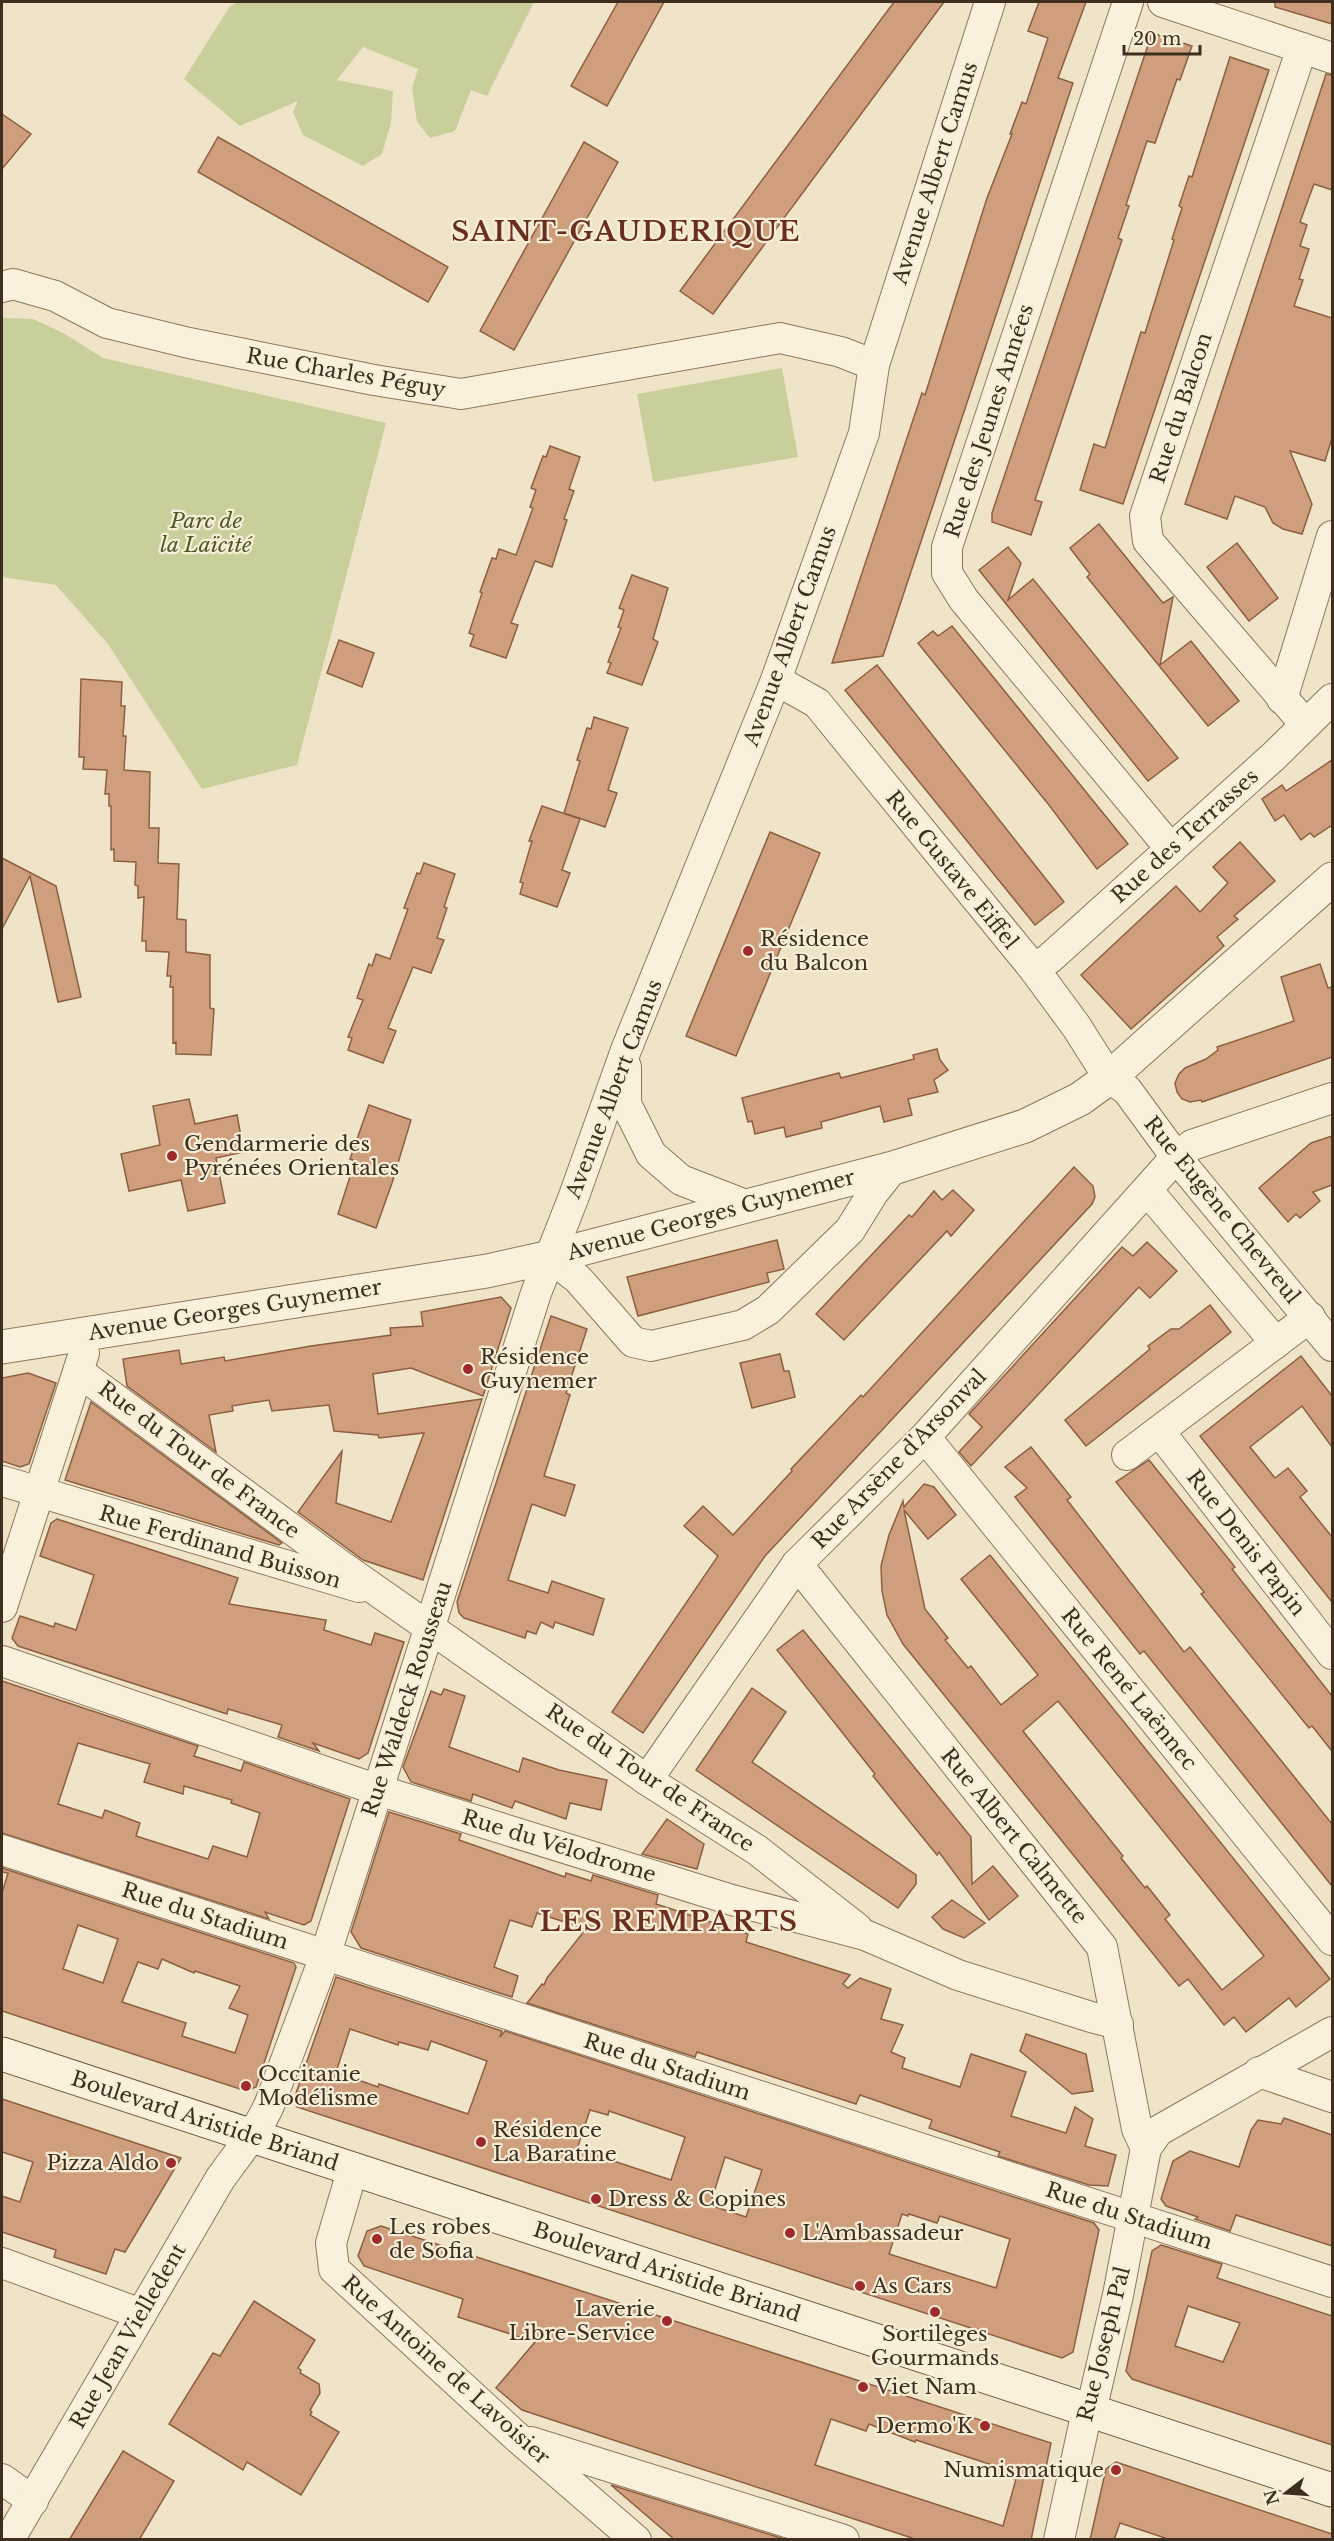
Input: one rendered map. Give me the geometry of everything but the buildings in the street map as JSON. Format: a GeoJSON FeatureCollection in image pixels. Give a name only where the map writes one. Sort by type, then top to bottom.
{"type":"FeatureCollection","features":[{"type":"Feature","properties":{"kind":"street","name":"Avenue Albert Camus"},"geometry":{"type":"LineString","coordinates":[[550,1257],[626,1050],[776,680],[864,433],[874,364],[990,2]]}},
{"type":"Feature","properties":{"kind":"street","name":"Rue des Jeunes Années"},"geometry":{"type":"LineString","coordinates":[[1128,2],[947,547],[947,573],[964,600],[1171,849]]}},
{"type":"Feature","properties":{"kind":"street"},"geometry":{"type":"LineString","coordinates":[[1163,2],[1332,58]]}},
{"type":"Feature","properties":{"kind":"street","name":"Rue du Balcon"},"geometry":{"type":"LineString","coordinates":[[1302,48],[1145,516],[1148,541],[1305,723]]}},
{"type":"Feature","properties":{"kind":"street","name":"Rue Charles Péguy"},"geometry":{"type":"LineString","coordinates":[[2,287],[14,284],[55,296],[107,323],[189,343],[374,380],[461,394],[780,338],[841,352],[874,364]]}},
{"type":"Feature","properties":{"kind":"street"},"geometry":{"type":"LineString","coordinates":[[1282,699],[1332,537]]}},
{"type":"Feature","properties":{"kind":"street","name":"Rue Gustave Eiffel"},"geometry":{"type":"LineString","coordinates":[[776,680],[817,703],[1034,969],[1076,1026],[1109,1078]]}},
{"type":"Feature","properties":{"kind":"street","name":"Rue des Terrasses"},"geometry":{"type":"LineString","coordinates":[[1034,969],[1050,958],[1274,756],[1305,723],[1332,699]]}},
{"type":"Feature","properties":{"kind":"street","name":"Avenue Georges Guynemer"},"geometry":{"type":"LineString","coordinates":[[2,1347],[487,1271],[550,1257],[893,1168],[1025,1126],[1080,1099],[1109,1078],[1332,879]]}},
{"type":"Feature","properties":{"kind":"street"},"geometry":{"type":"LineString","coordinates":[[626,1050],[626,1104],[651,1154],[681,1180],[748,1206]]}},
{"type":"Feature","properties":{"kind":"street","name":"Rue Eugène Chevreul"},"geometry":{"type":"LineString","coordinates":[[1109,1078],[1127,1090],[1176,1157],[1332,1346]]}},
{"type":"Feature","properties":{"kind":"street","name":"Rue Arsène d'Arsonval"},"geometry":{"type":"LineString","coordinates":[[647,1780],[797,1564],[925,1437],[1176,1157],[1192,1145],[1332,1098]]}},
{"type":"Feature","properties":{"kind":"street"},"geometry":{"type":"LineString","coordinates":[[550,1257],[578,1279],[633,1342],[651,1346],[743,1325],[768,1310],[850,1230],[873,1193],[893,1168]]}},
{"type":"Feature","properties":{"kind":"street","name":"Rue Eugène Chevreul"},"geometry":{"type":"LineString","coordinates":[[1147,1190],[1276,1343]]}},
{"type":"Feature","properties":{"kind":"street","name":"Rue Waldeck Rousseau"},"geometry":{"type":"LineString","coordinates":[[250,2135],[265,2117],[325,1956],[536,1293],[550,1257]]}},
{"type":"Feature","properties":{"kind":"street"},"geometry":{"type":"LineString","coordinates":[[1127,1455],[1310,1317]]}},
{"type":"Feature","properties":{"kind":"street"},"geometry":{"type":"LineString","coordinates":[[2,1606],[79,1372],[89,1332]]}},
{"type":"Feature","properties":{"kind":"street","name":"Rue du Tour de France"},"geometry":{"type":"LineString","coordinates":[[79,1372],[377,1590]]}},
{"type":"Feature","properties":{"kind":"street","name":"Rue Denis Papin"},"geometry":{"type":"LineString","coordinates":[[1159,1431],[1332,1654]]}},
{"type":"Feature","properties":{"kind":"street","name":"Rue René Laënnec"},"geometry":{"type":"LineString","coordinates":[[925,1437],[1332,1940]]}},
{"type":"Feature","properties":{"kind":"street","name":"Rue Ferdinand Buisson"},"geometry":{"type":"LineString","coordinates":[[2,1481],[351,1585],[377,1590],[431,1627]]}},
{"type":"Feature","properties":{"kind":"street","name":"Rue Albert Calmette"},"geometry":{"type":"LineString","coordinates":[[797,1564],[1102,1947],[1137,2129],[1146,2148]]}},
{"type":"Feature","properties":{"kind":"street","name":"Rue du Tour de France"},"geometry":{"type":"LineString","coordinates":[[431,1627],[647,1780],[757,1850],[865,1935]]}},
{"type":"Feature","properties":{"kind":"street","name":"Rue du Vélodrome"},"geometry":{"type":"LineString","coordinates":[[2,1661],[378,1790],[732,1900],[865,1935],[958,1975],[1118,2024]]}},
{"type":"Feature","properties":{"kind":"street","name":"Rue du Stadium"},"geometry":{"type":"LineString","coordinates":[[2,1850],[1332,2282]]}},
{"type":"Feature","properties":{"kind":"street"},"geometry":{"type":"LineString","coordinates":[[1146,2148],[1158,2131],[1332,2032]]}},
{"type":"Feature","properties":{"kind":"street","name":"Boulevard Aristide Briand"},"geometry":{"type":"LineString","coordinates":[[2,2054],[1332,2490]]}},
{"type":"Feature","properties":{"kind":"street"},"geometry":{"type":"LineString","coordinates":[[1259,2072],[1332,2097]]}},
{"type":"Feature","properties":{"kind":"street","name":"Rue Jean Vielledent"},"geometry":{"type":"LineString","coordinates":[[9,2540],[220,2179],[250,2135]]}},
{"type":"Feature","properties":{"kind":"street","name":"Rue Joseph Pal"},"geometry":{"type":"LineString","coordinates":[[1059,2540],[1113,2316],[1146,2148]]}},
{"type":"Feature","properties":{"kind":"street","name":"Rue Antoine de Lavoisier"},"geometry":{"type":"LineString","coordinates":[[353,2168],[331,2243],[334,2269],[519,2439],[636,2540]]}},
{"type":"Feature","properties":{"kind":"street"},"geometry":{"type":"LineString","coordinates":[[2,2264],[141,2314]]}},
{"type":"Feature","properties":{"kind":"street"},"geometry":{"type":"LineString","coordinates":[[519,2439],[844,2540]]}},
{"type":"Feature","properties":{"kind":"street"},"geometry":{"type":"LineString","coordinates":[[2,2480],[33,2500]]}},
{"type":"Feature","properties":{"kind":"green space"},"geometry":{"type":"Polygon","coordinates":[[[238,2],[534,2],[487,96],[471,90],[455,131],[430,138],[417,122],[412,88],[418,69],[363,47],[337,80],[393,91],[391,122],[382,154],[363,166],[303,135],[293,112],[298,101],[240,126],[184,79],[230,6],[238,2]]]}},
{"type":"Feature","properties":{"kind":"green space","name":"Parc de la Laïcité"},"geometry":{"type":"Polygon","coordinates":[[[2,319],[33,319],[65,334],[103,358],[386,423],[297,765],[202,789],[108,644],[56,585],[2,577],[2,319]]]}},
{"type":"Feature","properties":{"kind":"green space"},"geometry":{"type":"Polygon","coordinates":[[[782,368],[798,457],[653,482],[637,394],[782,368]]]}},
{"type":"Feature","properties":{"kind":"place","name":"Résidence du Balcon"},"geometry":{"type":"Point","coordinates":[748,951]}},
{"type":"Feature","properties":{"kind":"place","name":"Gendarmerie des Pyrénées Orientales"},"geometry":{"type":"Point","coordinates":[172,1156]}},
{"type":"Feature","properties":{"kind":"place","name":"Résidence Guynemer"},"geometry":{"type":"Point","coordinates":[468,1369]}},
{"type":"Feature","properties":{"kind":"place","name":"Occitanie Modélisme"},"geometry":{"type":"Point","coordinates":[246,2086]}},
{"type":"Feature","properties":{"kind":"place","name":"Résidence La Baratine"},"geometry":{"type":"Point","coordinates":[481,2142]}},
{"type":"Feature","properties":{"kind":"place","name":"Pizza Aldo"},"geometry":{"type":"Point","coordinates":[171,2163]}},
{"type":"Feature","properties":{"kind":"place","name":"Dress & Copines"},"geometry":{"type":"Point","coordinates":[596,2199]}},
{"type":"Feature","properties":{"kind":"place","name":"L'Ambassadeur"},"geometry":{"type":"Point","coordinates":[790,2233]}},
{"type":"Feature","properties":{"kind":"place","name":"Les robes de Sofia"},"geometry":{"type":"Point","coordinates":[377,2239]}},
{"type":"Feature","properties":{"kind":"place","name":"As Cars"},"geometry":{"type":"Point","coordinates":[860,2286]}},
{"type":"Feature","properties":{"kind":"place","name":"Sortilèges Gourmands"},"geometry":{"type":"Point","coordinates":[935,2312]}},
{"type":"Feature","properties":{"kind":"place","name":"Laverie Libre-Service"},"geometry":{"type":"Point","coordinates":[667,2321]}},
{"type":"Feature","properties":{"kind":"place","name":"Viet Nam"},"geometry":{"type":"Point","coordinates":[863,2387]}},
{"type":"Feature","properties":{"kind":"place","name":"Dermo'K"},"geometry":{"type":"Point","coordinates":[985,2426]}},
{"type":"Feature","properties":{"kind":"place","name":"Numismatique"},"geometry":{"type":"Point","coordinates":[1116,2470]}},
{"type":"Feature","properties":{"kind":"district","name":"SAINT-GAUDERIQUE"},"geometry":{"type":"Point","coordinates":[626,231]}},
{"type":"Feature","properties":{"kind":"district","name":"LES REMPARTS"},"geometry":{"type":"Point","coordinates":[669,1921]}}]}
